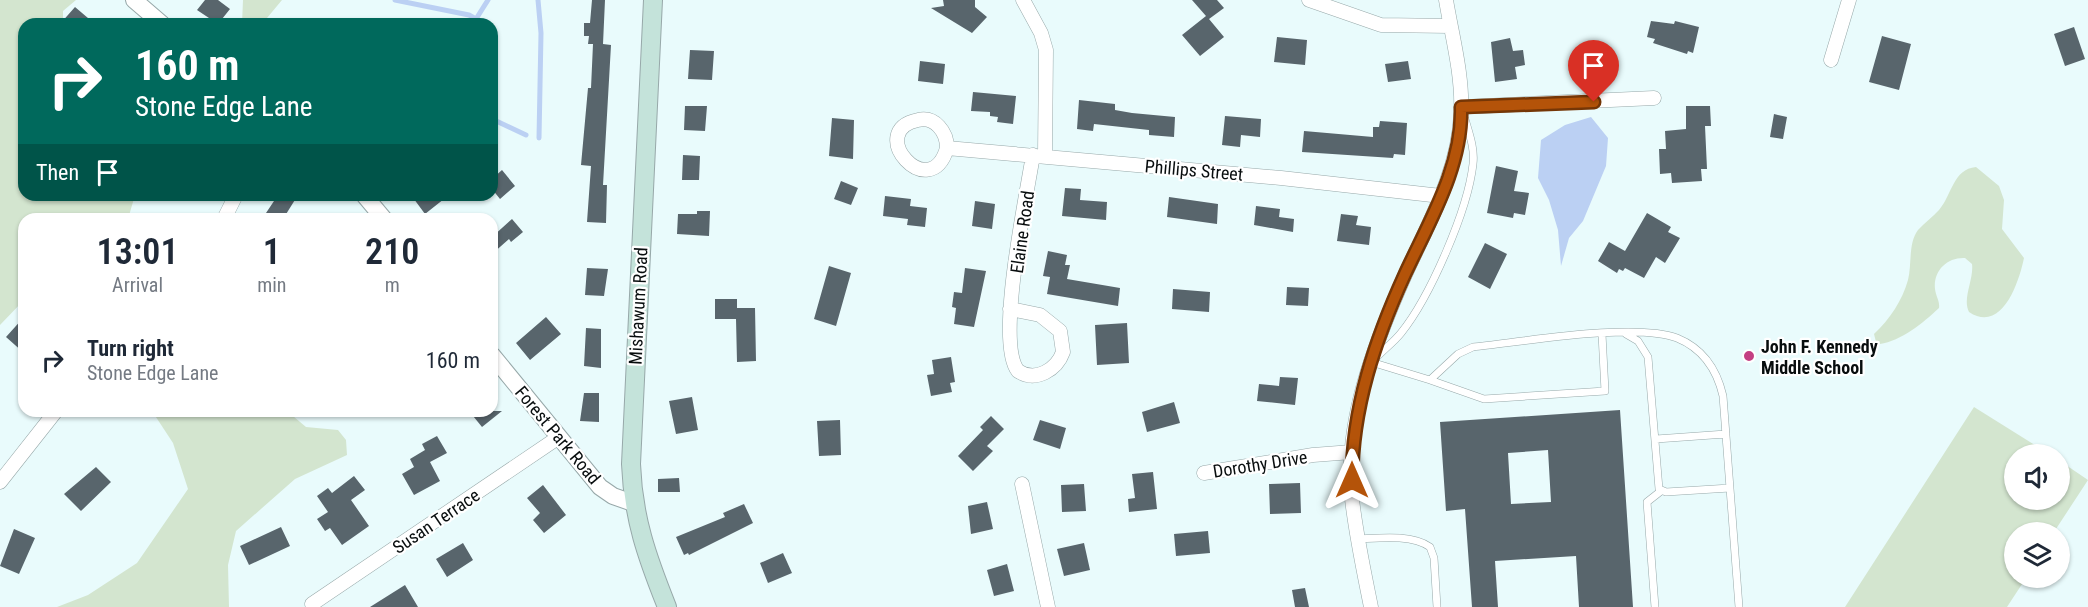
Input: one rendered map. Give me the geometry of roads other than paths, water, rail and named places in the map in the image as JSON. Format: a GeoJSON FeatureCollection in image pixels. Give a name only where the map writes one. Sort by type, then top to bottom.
{"type":"FeatureCollection","features":[{"type":"Feature","properties":{"kind":"main road","name":"Mishawum Road"},"geometry":{"type":"LineString","coordinates":[[653,0],[633,414],[633,503],[647,557],[667,607]]}},
{"type":"Feature","properties":{"kind":"street"},"geometry":{"type":"LineString","coordinates":[[134,0],[155,18]]}},
{"type":"Feature","properties":{"kind":"street","name":"Elaine Road"},"geometry":{"type":"LineString","coordinates":[[1010,309],[1040,315],[1060,331],[1063,352],[1050,370],[1023,375],[1015,368],[1010,348],[1010,309],[1039,155],[1046,50],[1041,33],[1023,0]]}},
{"type":"Feature","properties":{"kind":"street"},"geometry":{"type":"LineString","coordinates":[[1309,0],[1381,25],[1450,26]]}},
{"type":"Feature","properties":{"kind":"street"},"geometry":{"type":"LineString","coordinates":[[1371,607],[1352,498],[1352,452],[1355,424],[1371,362],[1391,306],[1441,196],[1456,148],[1461,107],[1446,0]]}},
{"type":"Feature","properties":{"kind":"street"},"geometry":{"type":"LineString","coordinates":[[1831,60],[1848,0]]}},
{"type":"Feature","properties":{"kind":"street"},"geometry":{"type":"LineString","coordinates":[[1461,107],[1654,98]]}},
{"type":"Feature","properties":{"kind":"street","name":"Phillips Street"},"geometry":{"type":"LineString","coordinates":[[947,148],[1039,155],[1441,196]]}},
{"type":"Feature","properties":{"kind":"street"},"geometry":{"type":"LineString","coordinates":[[369,201],[379,213]]}},
{"type":"Feature","properties":{"kind":"street","name":"Forest Park Road"},"geometry":{"type":"LineString","coordinates":[[498,362],[604,490],[633,503]]}},
{"type":"Feature","properties":{"kind":"street"},"geometry":{"type":"LineString","coordinates":[[0,482],[51,417]]}},
{"type":"Feature","properties":{"kind":"street","name":"Susan Terrace"},"geometry":{"type":"LineString","coordinates":[[312,604],[559,437]]}},
{"type":"Feature","properties":{"kind":"street","name":"Dorothy Drive"},"geometry":{"type":"LineString","coordinates":[[1204,473],[1313,455],[1352,452]]}},
{"type":"Feature","properties":{"kind":"street"},"geometry":{"type":"LineString","coordinates":[[1022,484],[1048,607]]}},
{"type":"Feature","properties":{"kind":"lane"},"geometry":{"type":"LineString","coordinates":[[1371,362],[1400,335],[1412,318],[1455,227],[1473,164],[1472,143],[1461,107]]}},
{"type":"Feature","properties":{"kind":"lane"},"geometry":{"type":"LineString","coordinates":[[1430,380],[1458,354],[1473,347],[1621,332],[1667,335],[1687,343],[1712,365],[1720,381],[1739,607]]}},
{"type":"Feature","properties":{"kind":"lane"},"geometry":{"type":"LineString","coordinates":[[1621,332],[1638,341],[1648,357],[1661,491]]}},
{"type":"Feature","properties":{"kind":"lane"},"geometry":{"type":"LineString","coordinates":[[1371,362],[1484,399],[1605,391],[1602,334]]}},
{"type":"Feature","properties":{"kind":"lane"},"geometry":{"type":"LineString","coordinates":[[1656,439],[1726,434]]}},
{"type":"Feature","properties":{"kind":"lane"},"geometry":{"type":"LineString","coordinates":[[1654,607],[1647,502],[1661,491],[1730,488]]}},
{"type":"Feature","properties":{"kind":"lane"},"geometry":{"type":"LineString","coordinates":[[1359,539],[1384,538],[1419,542],[1430,547],[1434,558],[1437,607]]}},
{"type":"Feature","properties":{"kind":"water"},"geometry":{"type":"Polygon","coordinates":[[[1591,117],[1608,138],[1606,166],[1583,221],[1569,238],[1561,266],[1558,230],[1549,200],[1538,178],[1541,140],[1565,125],[1591,117]]]}},
{"type":"Feature","properties":{"kind":"waterway"},"geometry":{"type":"LineString","coordinates":[[395,0],[474,18]]}},
{"type":"Feature","properties":{"kind":"waterway"},"geometry":{"type":"LineString","coordinates":[[477,18],[488,0]]}},
{"type":"Feature","properties":{"kind":"waterway"},"geometry":{"type":"LineString","coordinates":[[538,0],[541,33],[539,138]]}},
{"type":"Feature","properties":{"kind":"waterway"},"geometry":{"type":"LineString","coordinates":[[498,122],[526,135]]}},
{"type":"Feature","properties":{"kind":"place","name":"John F. Kennedy Middle School"},"geometry":{"type":"Point","coordinates":[1749,356]}}]}
